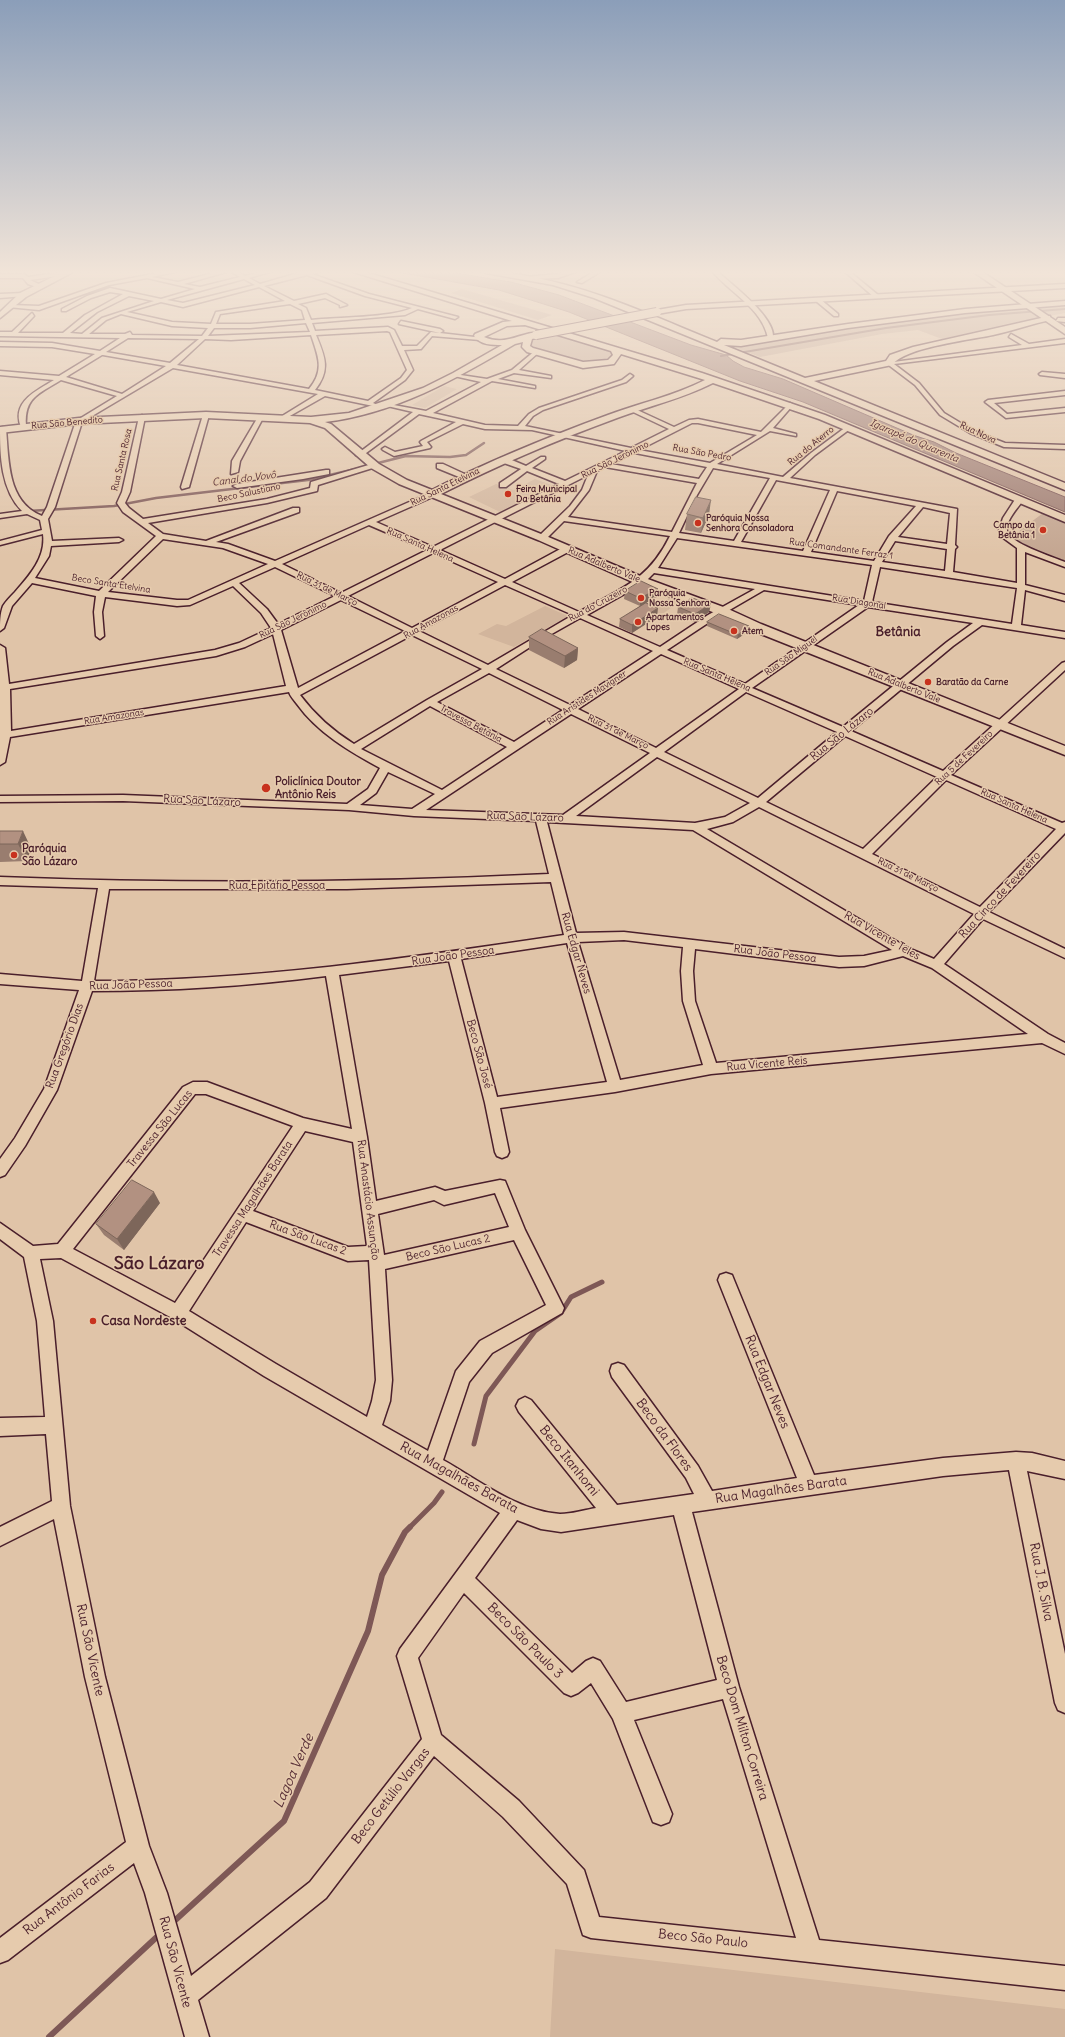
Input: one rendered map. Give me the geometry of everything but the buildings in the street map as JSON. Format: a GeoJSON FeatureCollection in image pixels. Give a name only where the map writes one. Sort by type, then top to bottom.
{"type":"FeatureCollection","features":[{"type":"Feature","properties":{"kind":"street"},"geometry":{"type":"LineString","coordinates":[[23,426],[22,412],[29,398],[81,366]]}},
{"type":"Feature","properties":{"kind":"street"},"geometry":{"type":"LineString","coordinates":[[0,628],[12,598],[30,580],[45,556],[48,544],[46,531],[48,513],[79,421],[140,386],[169,366]]}},
{"type":"Feature","properties":{"kind":"street","name":"Rua São Pedro"},"geometry":{"type":"LineString","coordinates":[[177,366],[312,391],[377,405],[420,411],[498,428],[520,427],[635,451],[712,464],[920,506],[954,511],[953,547],[949,574]]}},
{"type":"Feature","properties":{"kind":"street"},"geometry":{"type":"LineString","coordinates":[[312,391],[319,381],[322,366]]}},
{"type":"Feature","properties":{"kind":"street"},"geometry":{"type":"LineString","coordinates":[[377,405],[391,389],[408,375],[410,370],[408,366]]}},
{"type":"Feature","properties":{"kind":"street","name":"Rua São Benedito"},"geometry":{"type":"LineString","coordinates":[[331,429],[350,416],[377,405],[413,395],[456,376],[472,366]]}},
{"type":"Feature","properties":{"kind":"street"},"geometry":{"type":"LineString","coordinates":[[456,376],[487,381],[494,380],[514,371],[520,366]]}},
{"type":"Feature","properties":{"kind":"street"},"geometry":{"type":"LineString","coordinates":[[664,366],[706,381],[790,405],[1065,519]]}},
{"type":"Feature","properties":{"kind":"street"},"geometry":{"type":"LineString","coordinates":[[768,366],[1065,487]]}},
{"type":"Feature","properties":{"kind":"street"},"geometry":{"type":"LineString","coordinates":[[803,381],[875,366]]}},
{"type":"Feature","properties":{"kind":"street","name":"Rua Nova"},"geometry":{"type":"LineString","coordinates":[[894,366],[917,384],[942,414],[952,421],[1004,446],[1065,447]]}},
{"type":"Feature","properties":{"kind":"street"},"geometry":{"type":"LineString","coordinates":[[514,371],[549,377]]}},
{"type":"Feature","properties":{"kind":"street"},"geometry":{"type":"LineString","coordinates":[[0,373],[60,378],[77,381],[122,396]]}},
{"type":"Feature","properties":{"kind":"street"},"geometry":{"type":"LineString","coordinates":[[1042,374],[1065,376]]}},
{"type":"Feature","properties":{"kind":"street"},"geometry":{"type":"LineString","coordinates":[[520,427],[531,415],[541,409],[624,381],[630,376]]}},
{"type":"Feature","properties":{"kind":"street"},"geometry":{"type":"LineString","coordinates":[[494,380],[533,387]]}},
{"type":"Feature","properties":{"kind":"street"},"geometry":{"type":"LineString","coordinates":[[428,413],[487,381]]}},
{"type":"Feature","properties":{"kind":"street","name":"Rua Santa Etelvina"},"geometry":{"type":"LineString","coordinates":[[190,602],[562,435],[671,398],[706,381]]}},
{"type":"Feature","properties":{"kind":"street"},"geometry":{"type":"LineString","coordinates":[[391,389],[400,393],[413,395]]}},
{"type":"Feature","properties":{"kind":"street"},"geometry":{"type":"LineString","coordinates":[[1065,393],[988,402],[1006,416],[1065,410]]}},
{"type":"Feature","properties":{"kind":"street"},"geometry":{"type":"LineString","coordinates":[[281,419],[323,394]]}},
{"type":"Feature","properties":{"kind":"street"},"geometry":{"type":"LineString","coordinates":[[1052,394],[1065,403]]}},
{"type":"Feature","properties":{"kind":"street","name":"Rua do Cruzeiro"},"geometry":{"type":"LineString","coordinates":[[354,749],[578,614],[641,581],[652,570],[674,534],[700,481],[712,464],[762,434],[790,405]]}},
{"type":"Feature","properties":{"kind":"street"},"geometry":{"type":"LineString","coordinates":[[633,410],[676,430]]}},
{"type":"Feature","properties":{"kind":"street"},"geometry":{"type":"LineString","coordinates":[[237,486],[310,476],[369,462],[420,411]]}},
{"type":"Feature","properties":{"kind":"street"},"geometry":{"type":"LineString","coordinates":[[185,487],[206,415]]}},
{"type":"Feature","properties":{"kind":"street","name":"Rua São Benedito"},"geometry":{"type":"LineString","coordinates":[[2,429],[79,421],[142,417],[206,415],[311,420],[350,416]]}},
{"type":"Feature","properties":{"kind":"street","name":"Rua Santa Rosa"},"geometry":{"type":"LineString","coordinates":[[142,417],[126,492],[122,504],[126,510],[142,520],[161,536]]}},
{"type":"Feature","properties":{"kind":"street"},"geometry":{"type":"LineString","coordinates":[[234,472],[240,452],[260,418]]}},
{"type":"Feature","properties":{"kind":"street","name":"Rua Adalberto Vale"},"geometry":{"type":"LineString","coordinates":[[311,420],[323,423],[369,462],[393,477],[542,538],[641,581],[722,611],[756,627],[1000,724],[1065,752]]}},
{"type":"Feature","properties":{"kind":"street"},"geometry":{"type":"LineString","coordinates":[[385,449],[394,454],[428,448],[423,442],[464,421]]}},
{"type":"Feature","properties":{"kind":"street","name":"Rua São Jerônimo"},"geometry":{"type":"LineString","coordinates":[[5,687],[223,651],[242,645],[635,451],[676,430],[688,422],[698,421],[762,434]]}},
{"type":"Feature","properties":{"kind":"street","name":"Rua do Aterro"},"geometry":{"type":"LineString","coordinates":[[786,478],[813,454],[848,428]]}},
{"type":"Feature","properties":{"kind":"street"},"geometry":{"type":"LineString","coordinates":[[2,429],[10,484],[19,503],[27,511]]}},
{"type":"Feature","properties":{"kind":"street"},"geometry":{"type":"LineString","coordinates":[[768,429],[794,436]]}},
{"type":"Feature","properties":{"kind":"street"},"geometry":{"type":"LineString","coordinates":[[985,455],[1004,446]]}},
{"type":"Feature","properties":{"kind":"street"},"geometry":{"type":"LineString","coordinates":[[503,485],[526,468],[543,458]]}},
{"type":"Feature","properties":{"kind":"street"},"geometry":{"type":"LineString","coordinates":[[504,460],[566,484]]}},
{"type":"Feature","properties":{"kind":"street","name":"Beco Salustiano"},"geometry":{"type":"LineString","coordinates":[[142,520],[207,512],[267,501],[314,489],[314,484],[369,462]]}},
{"type":"Feature","properties":{"kind":"street"},"geometry":{"type":"LineString","coordinates":[[607,464],[700,481]]}},
{"type":"Feature","properties":{"kind":"street"},"geometry":{"type":"LineString","coordinates":[[440,466],[466,477]]}},
{"type":"Feature","properties":{"kind":"street"},"geometry":{"type":"LineString","coordinates":[[542,538],[564,519],[591,481],[594,471]]}},
{"type":"Feature","properties":{"kind":"street"},"geometry":{"type":"LineString","coordinates":[[736,544],[774,477]]}},
{"type":"Feature","properties":{"kind":"street"},"geometry":{"type":"LineString","coordinates":[[806,554],[835,488]]}},
{"type":"Feature","properties":{"kind":"street"},"geometry":{"type":"LineString","coordinates":[[1019,500],[1003,528],[1003,535],[1008,540],[1065,565]]}},
{"type":"Feature","properties":{"kind":"street"},"geometry":{"type":"LineString","coordinates":[[868,603],[877,564],[892,538],[920,506]]}},
{"type":"Feature","properties":{"kind":"street"},"geometry":{"type":"LineString","coordinates":[[209,542],[296,510]]}},
{"type":"Feature","properties":{"kind":"street"},"geometry":{"type":"LineString","coordinates":[[0,516],[27,511],[48,513]]}},
{"type":"Feature","properties":{"kind":"street","name":"Rua Comandante Ferraz 1"},"geometry":{"type":"LineString","coordinates":[[564,519],[949,574],[1021,586],[1065,598]]}},
{"type":"Feature","properties":{"kind":"street","name":"Rua Santa Helena"},"geometry":{"type":"LineString","coordinates":[[369,522],[747,687],[944,776],[1064,827]]}},
{"type":"Feature","properties":{"kind":"street"},"geometry":{"type":"LineString","coordinates":[[0,543],[46,531]]}},
{"type":"Feature","properties":{"kind":"street"},"geometry":{"type":"LineString","coordinates":[[100,636],[98,612],[101,594],[161,536]]}},
{"type":"Feature","properties":{"kind":"street","name":"Rua 31 de Março"},"geometry":{"type":"LineString","coordinates":[[161,536],[209,542],[239,550],[276,564],[571,708],[1065,954]]}},
{"type":"Feature","properties":{"kind":"street"},"geometry":{"type":"LineString","coordinates":[[892,538],[953,547]]}},
{"type":"Feature","properties":{"kind":"street"},"geometry":{"type":"LineString","coordinates":[[48,544],[118,540]]}},
{"type":"Feature","properties":{"kind":"street"},"geometry":{"type":"LineString","coordinates":[[1016,627],[1021,586],[1021,546]]}},
{"type":"Feature","properties":{"kind":"street","name":"Rua Amazonas"},"geometry":{"type":"LineString","coordinates":[[6,735],[293,691],[413,632],[566,549]]}},
{"type":"Feature","properties":{"kind":"street","name":"Rua Diagonal"},"geometry":{"type":"LineString","coordinates":[[652,570],[1065,635]]}},
{"type":"Feature","properties":{"kind":"street","name":"Beco Santa Etelvina"},"geometry":{"type":"LineString","coordinates":[[30,580],[101,594],[177,603],[190,602]]}},
{"type":"Feature","properties":{"kind":"street"},"geometry":{"type":"LineString","coordinates":[[234,583],[255,602],[276,629],[293,691],[306,712],[354,749],[443,794]]}},
{"type":"Feature","properties":{"kind":"street","name":"Rua Aristides Mavigner"},"geometry":{"type":"LineString","coordinates":[[414,812],[660,650],[762,588]]}},
{"type":"Feature","properties":{"kind":"street"},"geometry":{"type":"LineString","coordinates":[[0,600],[12,598]]}},
{"type":"Feature","properties":{"kind":"street","name":"Rua São Miguel"},"geometry":{"type":"LineString","coordinates":[[565,819],[747,687],[868,603]]}},
{"type":"Feature","properties":{"kind":"street","name":"Rua São Lázaro"},"geometry":{"type":"LineString","coordinates":[[0,799],[123,798],[349,807],[414,812],[695,827],[714,825],[730,821],[759,802],[902,686],[950,644],[980,622]]}},
{"type":"Feature","properties":{"kind":"street"},"geometry":{"type":"LineString","coordinates":[[0,648],[5,687],[6,735],[0,762]]}},
{"type":"Feature","properties":{"kind":"street","name":"Rua 5 de Fevereiro"},"geometry":{"type":"LineString","coordinates":[[865,854],[944,776],[1065,665]]}},
{"type":"Feature","properties":{"kind":"street","name":"Travessa Betânia"},"geometry":{"type":"LineString","coordinates":[[430,702],[513,746]]}},
{"type":"Feature","properties":{"kind":"street"},"geometry":{"type":"LineString","coordinates":[[349,807],[372,791],[386,766]]}},
{"type":"Feature","properties":{"kind":"street","name":"Rua Edgar Neves"},"geometry":{"type":"LineString","coordinates":[[542,818],[554,878],[570,938],[615,1086]]}},
{"type":"Feature","properties":{"kind":"street","name":"Rua Vicente Teles"},"geometry":{"type":"LineString","coordinates":[[695,827],[904,951],[936,965],[1043,1038],[1065,1049]]}},
{"type":"Feature","properties":{"kind":"street","name":"Rua Cinco de Fevereiro"},"geometry":{"type":"LineString","coordinates":[[936,965],[982,912],[1064,827]]}},
{"type":"Feature","properties":{"kind":"street","name":"Rua Epitáfio Pessoa"},"geometry":{"type":"LineString","coordinates":[[0,881],[104,886],[298,887],[441,884],[554,878]]}},
{"type":"Feature","properties":{"kind":"street","name":"Rua Gregório Dias"},"geometry":{"type":"LineString","coordinates":[[0,1171],[20,1142],[50,1090],[87,986],[104,886]]}},
{"type":"Feature","properties":{"kind":"street","name":"Rua João Pessoa"},"geometry":{"type":"LineString","coordinates":[[0,979],[87,986],[226,981],[332,972],[454,956],[570,938],[624,936],[838,962],[864,961],[904,951]]}},
{"type":"Feature","properties":{"kind":"street"},"geometry":{"type":"LineString","coordinates":[[689,944],[687,971],[689,1002],[711,1069]]}},
{"type":"Feature","properties":{"kind":"street","name":"Beco São José"},"geometry":{"type":"LineString","coordinates":[[454,956],[492,1103],[502,1152]]}},
{"type":"Feature","properties":{"kind":"street","name":"Rua Anastácio Assunção"},"geometry":{"type":"LineString","coordinates":[[332,972],[360,1137],[371,1209],[376,1259],[384,1380],[381,1402],[372,1429]]}},
{"type":"Feature","properties":{"kind":"street","name":"Rua Vicente Reis"},"geometry":{"type":"LineString","coordinates":[[492,1103],[615,1086],[711,1069],[1043,1038]]}},
{"type":"Feature","properties":{"kind":"street","name":"Travessa São Lucas"},"geometry":{"type":"LineString","coordinates":[[62,1251],[188,1090],[194,1088],[207,1088],[302,1124],[360,1137]]}},
{"type":"Feature","properties":{"kind":"street","name":"Travessa Magalhães Barata"},"geometry":{"type":"LineString","coordinates":[[178,1313],[302,1124]]}},
{"type":"Feature","properties":{"kind":"street"},"geometry":{"type":"LineString","coordinates":[[371,1209],[435,1193],[444,1198],[500,1186],[518,1232],[556,1308],[486,1346],[462,1377],[433,1464]]}},
{"type":"Feature","properties":{"kind":"street","name":"Rua São Lucas 2"},"geometry":{"type":"LineString","coordinates":[[243,1214],[348,1254],[376,1259]]}},
{"type":"Feature","properties":{"kind":"street"},"geometry":{"type":"LineString","coordinates":[[0,1230],[31,1253],[62,1251]]}},
{"type":"Feature","properties":{"kind":"street","name":"Beco São Lucas 2"},"geometry":{"type":"LineString","coordinates":[[376,1259],[518,1232]]}},
{"type":"Feature","properties":{"kind":"street","name":"Rua Magalhães Barata"},"geometry":{"type":"LineString","coordinates":[[62,1251],[178,1313],[372,1429],[513,1510],[541,1520],[561,1523],[809,1485],[943,1467],[1032,1462],[1065,1470]]}},
{"type":"Feature","properties":{"kind":"street","name":"Rua São Vicente"},"geometry":{"type":"LineString","coordinates":[[31,1253],[45,1321],[61,1506],[95,1677],[138,1846],[156,1893],[184,1996],[197,2037]]}},
{"type":"Feature","properties":{"kind":"street","name":"Rua Edgar Neves"},"geometry":{"type":"LineString","coordinates":[[726,1280],[809,1485]]}},
{"type":"Feature","properties":{"kind":"street","name":"Beco da Flores"},"geometry":{"type":"LineString","coordinates":[[618,1371],[692,1472],[708,1501]]}},
{"type":"Feature","properties":{"kind":"street","name":"Beco Itanhomi"},"geometry":{"type":"LineString","coordinates":[[525,1406],[612,1516]]}},
{"type":"Feature","properties":{"kind":"street"},"geometry":{"type":"LineString","coordinates":[[0,1427],[54,1425]]}},
{"type":"Feature","properties":{"kind":"street","name":"Rua J. B. Silva"},"geometry":{"type":"LineString","coordinates":[[1016,1462],[1065,1703]]}},
{"type":"Feature","properties":{"kind":"street","name":"Beco Dom Milton Correira"},"geometry":{"type":"LineString","coordinates":[[681,1505],[729,1687],[811,1950]]}},
{"type":"Feature","properties":{"kind":"street"},"geometry":{"type":"LineString","coordinates":[[0,1537],[61,1506]]}},
{"type":"Feature","properties":{"kind":"street","name":"Beco Getúlio Vargas"},"geometry":{"type":"LineString","coordinates":[[184,1996],[318,1890],[433,1741],[407,1656],[462,1578],[513,1510]]}},
{"type":"Feature","properties":{"kind":"street","name":"Beco São Paulo 3"},"geometry":{"type":"LineString","coordinates":[[462,1578],[571,1686],[593,1668],[621,1713]]}},
{"type":"Feature","properties":{"kind":"street"},"geometry":{"type":"LineString","coordinates":[[661,1814],[621,1713],[729,1687]]}},
{"type":"Feature","properties":{"kind":"street","name":"Beco São Paulo"},"geometry":{"type":"LineString","coordinates":[[433,1741],[510,1809],[576,1878],[591,1928],[811,1950],[1065,1978]]}},
{"type":"Feature","properties":{"kind":"street","name":"Rua Antônio Farias"},"geometry":{"type":"LineString","coordinates":[[0,1952],[138,1846]]}},
{"type":"Feature","properties":{"kind":"shaded area"},"geometry":{"type":"Polygon","coordinates":[[[444,386],[457,389],[425,408],[412,405],[444,386]]]}},
{"type":"Feature","properties":{"kind":"shaded area","name":"Feira Municipal Da Betânia"},"geometry":{"type":"Polygon","coordinates":[[[535,479],[554,486],[502,513],[469,497],[496,484],[514,490],[535,479]]]}},
{"type":"Feature","properties":{"kind":"shaded area","name":"Campo da Betânia 1"},"geometry":{"type":"Polygon","coordinates":[[[1043,513],[1065,522],[1065,561],[1010,538],[1043,513]]]}},
{"type":"Feature","properties":{"kind":"shaded area"},"geometry":{"type":"Polygon","coordinates":[[[672,596],[683,600],[659,616],[649,611],[672,596]]]}},
{"type":"Feature","properties":{"kind":"shaded area"},"geometry":{"type":"Polygon","coordinates":[[[545,606],[568,616],[514,647],[478,634],[497,624],[506,626],[545,606]]]}},
{"type":"Feature","properties":{"kind":"shaded area"},"geometry":{"type":"Polygon","coordinates":[[[555,1949],[1065,2009],[1065,2037],[550,2037],[555,1949]]]}},
{"type":"Feature","properties":{"kind":"water","name":"Igarapé do Quarenta"},"geometry":{"type":"Polygon","coordinates":[[[703,366],[742,366],[783,379],[913,435],[934,442],[956,453],[1065,497],[1065,512],[803,402],[740,381],[703,366]]]}},
{"type":"Feature","properties":{"kind":"waterway","name":"Canal do Vovô"},"geometry":{"type":"LineString","coordinates":[[374,464],[406,456],[450,457],[466,455],[484,443]]}},
{"type":"Feature","properties":{"kind":"waterway","name":"Canal do Vovô"},"geometry":{"type":"LineString","coordinates":[[28,511],[114,506],[156,498],[308,480],[364,467]]}},
{"type":"Feature","properties":{"kind":"waterway","name":"Lagoa Verde"},"geometry":{"type":"LineString","coordinates":[[474,1444],[486,1396],[535,1331],[561,1313],[571,1297],[602,1282]]}},
{"type":"Feature","properties":{"kind":"waterway","name":"Lagoa Verde"},"geometry":{"type":"LineString","coordinates":[[171,1924],[284,1821],[368,1631],[382,1575],[405,1532],[434,1503],[442,1492]]}},
{"type":"Feature","properties":{"kind":"waterway","name":"Lagoa Verde"},"geometry":{"type":"LineString","coordinates":[[49,2037],[160,1934]]}},
{"type":"Feature","properties":{"kind":"place","name":"Feira Municipal Da Betânia"},"geometry":{"type":"Point","coordinates":[508,494]}},
{"type":"Feature","properties":{"kind":"place","name":"Paróquia Nossa Senhora Consoladora"},"geometry":{"type":"Point","coordinates":[698,523]}},
{"type":"Feature","properties":{"kind":"place","name":"Campo da Betânia 1"},"geometry":{"type":"Point","coordinates":[1043,530]}},
{"type":"Feature","properties":{"kind":"place","name":"Paróquia Nossa Senhora"},"geometry":{"type":"Point","coordinates":[641,598]}},
{"type":"Feature","properties":{"kind":"place","name":"Apartamentos Lopes"},"geometry":{"type":"Point","coordinates":[638,622]}},
{"type":"Feature","properties":{"kind":"place","name":"Atem"},"geometry":{"type":"Point","coordinates":[734,631]}},
{"type":"Feature","properties":{"kind":"place","name":"Baratão da Carne"},"geometry":{"type":"Point","coordinates":[928,682]}},
{"type":"Feature","properties":{"kind":"place","name":"Policlínica Doutor Antônio Reis"},"geometry":{"type":"Point","coordinates":[266,788]}},
{"type":"Feature","properties":{"kind":"place","name":"Paróquia São Lázaro"},"geometry":{"type":"Point","coordinates":[14,855]}},
{"type":"Feature","properties":{"kind":"place","name":"Casa Nordeste"},"geometry":{"type":"Point","coordinates":[93,1321]}},
{"type":"Feature","properties":{"kind":"district","name":"Betânia"},"geometry":{"type":"Point","coordinates":[898,632]}},
{"type":"Feature","properties":{"kind":"district","name":"São Lázaro"},"geometry":{"type":"Point","coordinates":[159,1264]}}]}
